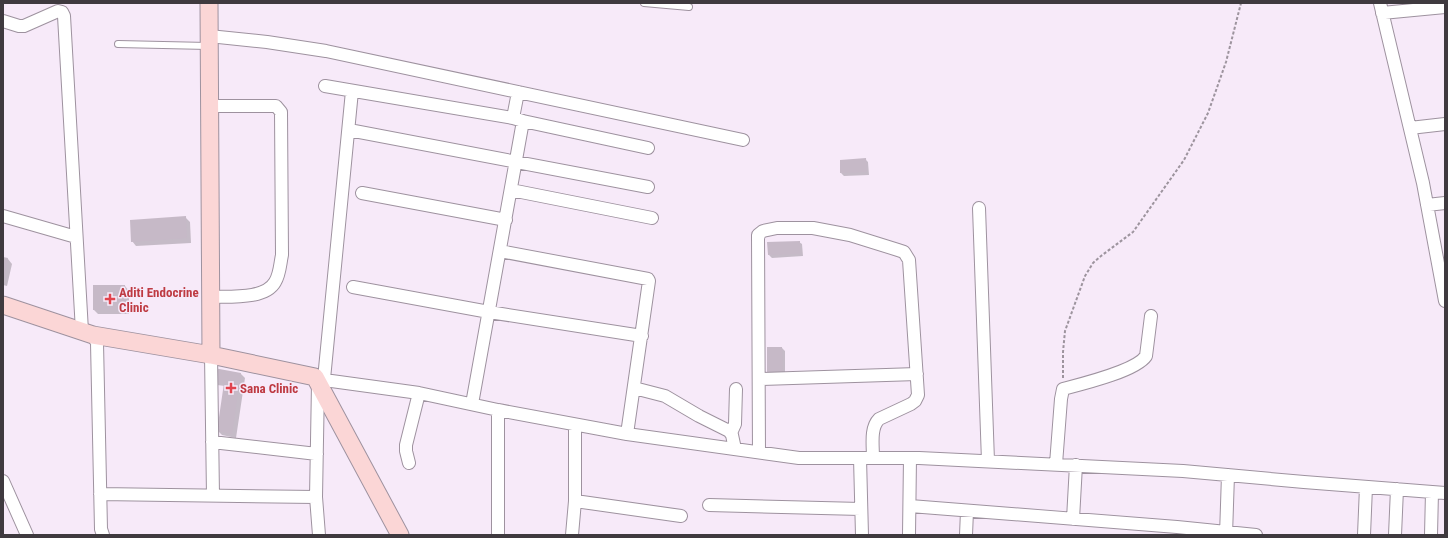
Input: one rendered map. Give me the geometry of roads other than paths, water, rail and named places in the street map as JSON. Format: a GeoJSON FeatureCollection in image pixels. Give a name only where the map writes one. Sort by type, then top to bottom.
{"type":"FeatureCollection","features":[{"type":"Feature","properties":{"kind":"street"},"geometry":{"type":"LineString","coordinates":[[209,3],[210,355],[213,496]]}},
{"type":"Feature","properties":{"kind":"street"},"geometry":{"type":"LineString","coordinates":[[1445,7],[1381,8],[1427,205],[1445,302]]}},
{"type":"Feature","properties":{"kind":"street"},"geometry":{"type":"LineString","coordinates":[[3,21],[24,26],[58,11],[62,12],[64,16],[76,237],[88,333],[97,343],[101,529],[103,535]]}},
{"type":"Feature","properties":{"kind":"street"},"geometry":{"type":"LineString","coordinates":[[209,41],[267,42],[326,51],[743,140]]}},
{"type":"Feature","properties":{"kind":"street"},"geometry":{"type":"LineString","coordinates":[[325,86],[518,120],[648,148]]}},
{"type":"Feature","properties":{"kind":"street"},"geometry":{"type":"LineString","coordinates":[[319,535],[316,497],[320,380],[352,91]]}},
{"type":"Feature","properties":{"kind":"street"},"geometry":{"type":"LineString","coordinates":[[472,404],[516,161],[518,92]]}},
{"type":"Feature","properties":{"kind":"street"},"geometry":{"type":"LineString","coordinates":[[209,106],[276,106],[281,112],[282,254],[279,273],[275,283],[267,290],[259,294],[210,297]]}},
{"type":"Feature","properties":{"kind":"street"},"geometry":{"type":"LineString","coordinates":[[1410,128],[1445,124]]}},
{"type":"Feature","properties":{"kind":"street"},"geometry":{"type":"LineString","coordinates":[[348,130],[648,187]]}},
{"type":"Feature","properties":{"kind":"street"},"geometry":{"type":"LineString","coordinates":[[510,190],[652,218]]}},
{"type":"Feature","properties":{"kind":"street"},"geometry":{"type":"LineString","coordinates":[[362,193],[506,220]]}},
{"type":"Feature","properties":{"kind":"street"},"geometry":{"type":"LineString","coordinates":[[1427,205],[1445,203]]}},
{"type":"Feature","properties":{"kind":"street"},"geometry":{"type":"LineString","coordinates":[[979,208],[988,461]]}},
{"type":"Feature","properties":{"kind":"street"},"geometry":{"type":"LineString","coordinates":[[3,216],[76,237]]}},
{"type":"Feature","properties":{"kind":"street"},"geometry":{"type":"LineString","coordinates":[[759,452],[758,235],[763,231],[777,228],[814,228],[850,235],[904,252],[909,260],[918,395],[915,401],[879,419],[875,423],[873,428],[873,458]]}},
{"type":"Feature","properties":{"kind":"street"},"geometry":{"type":"LineString","coordinates":[[500,251],[648,279],[650,283],[627,434]]}},
{"type":"Feature","properties":{"kind":"street"},"geometry":{"type":"LineString","coordinates":[[353,287],[489,312],[642,336]]}},
{"type":"Feature","properties":{"kind":"street"},"geometry":{"type":"LineString","coordinates":[[3,305],[88,333],[210,355],[320,380],[419,393],[498,410],[627,434],[799,458],[910,458],[1056,464],[1183,471],[1445,493]]}},
{"type":"Feature","properties":{"kind":"street"},"geometry":{"type":"LineString","coordinates":[[1056,464],[1063,389],[1133,367],[1144,359],[1146,356],[1151,316]]}},
{"type":"Feature","properties":{"kind":"street"},"geometry":{"type":"LineString","coordinates":[[759,379],[917,374]]}},
{"type":"Feature","properties":{"kind":"street"},"geometry":{"type":"LineString","coordinates":[[320,380],[400,535]]}},
{"type":"Feature","properties":{"kind":"street"},"geometry":{"type":"LineString","coordinates":[[634,388],[665,396],[731,433]]}},
{"type":"Feature","properties":{"kind":"street"},"geometry":{"type":"LineString","coordinates":[[735,449],[731,433],[735,424],[736,389]]}},
{"type":"Feature","properties":{"kind":"street"},"geometry":{"type":"LineString","coordinates":[[409,463],[406,444],[419,393]]}},
{"type":"Feature","properties":{"kind":"street"},"geometry":{"type":"LineString","coordinates":[[498,410],[498,535]]}},
{"type":"Feature","properties":{"kind":"street"},"geometry":{"type":"LineString","coordinates":[[572,535],[575,501],[575,425]]}},
{"type":"Feature","properties":{"kind":"street"},"geometry":{"type":"LineString","coordinates":[[212,442],[317,454]]}},
{"type":"Feature","properties":{"kind":"street"},"geometry":{"type":"LineString","coordinates":[[860,458],[862,535]]}},
{"type":"Feature","properties":{"kind":"street"},"geometry":{"type":"LineString","coordinates":[[909,535],[910,458]]}},
{"type":"Feature","properties":{"kind":"street"},"geometry":{"type":"LineString","coordinates":[[1073,519],[1076,466]]}},
{"type":"Feature","properties":{"kind":"street"},"geometry":{"type":"LineString","coordinates":[[1226,533],[1228,475]]}},
{"type":"Feature","properties":{"kind":"street"},"geometry":{"type":"LineString","coordinates":[[3,481],[27,535]]}},
{"type":"Feature","properties":{"kind":"street"},"geometry":{"type":"LineString","coordinates":[[1364,535],[1366,487]]}},
{"type":"Feature","properties":{"kind":"street"},"geometry":{"type":"LineString","coordinates":[[1395,535],[1397,489]]}},
{"type":"Feature","properties":{"kind":"street"},"geometry":{"type":"LineString","coordinates":[[1431,535],[1432,492]]}},
{"type":"Feature","properties":{"kind":"street"},"geometry":{"type":"LineString","coordinates":[[100,494],[316,497]]}},
{"type":"Feature","properties":{"kind":"street"},"geometry":{"type":"LineString","coordinates":[[575,501],[681,516]]}},
{"type":"Feature","properties":{"kind":"street"},"geometry":{"type":"LineString","coordinates":[[709,505],[861,509]]}},
{"type":"Feature","properties":{"kind":"street"},"geometry":{"type":"LineString","coordinates":[[910,506],[1073,519],[1177,531],[1256,535]]}},
{"type":"Feature","properties":{"kind":"street"},"geometry":{"type":"LineString","coordinates":[[966,535],[967,511]]}},
{"type":"Feature","properties":{"kind":"lane"},"geometry":{"type":"LineString","coordinates":[[644,3],[688,7]]}},
{"type":"Feature","properties":{"kind":"lane"},"geometry":{"type":"LineString","coordinates":[[118,44],[209,41]]}},
{"type":"Feature","properties":{"kind":"place","name":"Aditi Endocrine Clinic"},"geometry":{"type":"Point","coordinates":[110,299]}},
{"type":"Feature","properties":{"kind":"place","name":"Sana Clinic"},"geometry":{"type":"Point","coordinates":[231,388]}}]}
